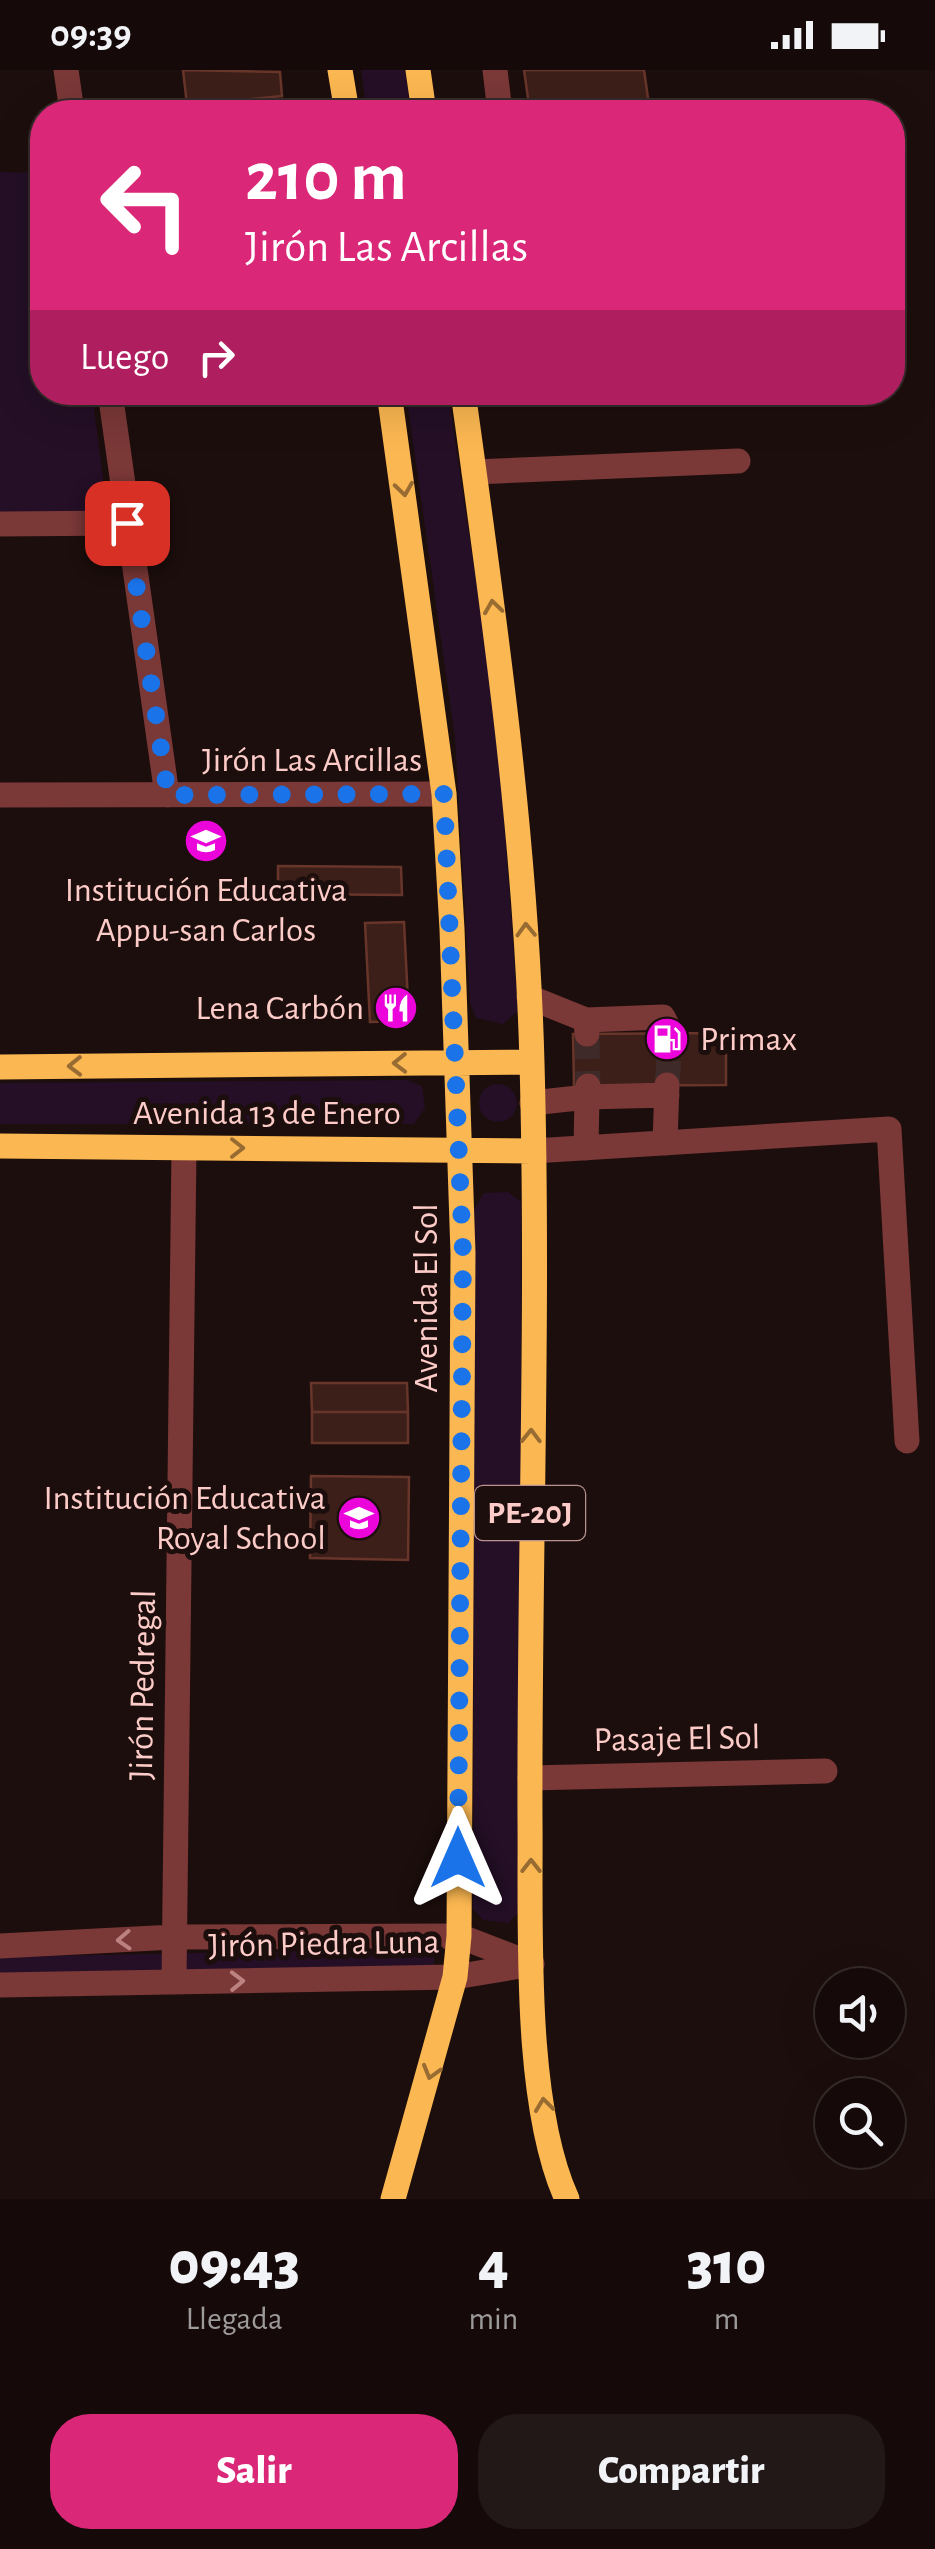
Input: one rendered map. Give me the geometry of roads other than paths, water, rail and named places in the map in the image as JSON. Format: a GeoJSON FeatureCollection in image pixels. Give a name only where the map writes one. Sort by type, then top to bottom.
{"type":"FeatureCollection","features":[{"type":"Feature","properties":{"kind":"main road"},"geometry":{"type":"LineString","coordinates":[[340,70],[345,100]]}},
{"type":"Feature","properties":{"kind":"main road"},"geometry":{"type":"LineString","coordinates":[[418,70],[422,100]]}},
{"type":"Feature","properties":{"kind":"main road","name":"Avenida El Sol"},"geometry":{"type":"LineString","coordinates":[[392,405],[444,794],[461,1149],[460,1936],[456,1977],[393,2199]]}},
{"type":"Feature","properties":{"kind":"main road","name":"PE-20J"},"geometry":{"type":"LineString","coordinates":[[465,405],[515,775],[529,997],[533,1151],[532,1964],[548,2134],[567,2199]]}},
{"type":"Feature","properties":{"kind":"main road","name":"Avenida 13 de Enero"},"geometry":{"type":"LineString","coordinates":[[0,1067],[532,1062]]}},
{"type":"Feature","properties":{"kind":"main road","name":"Avenida 13 de Enero"},"geometry":{"type":"LineString","coordinates":[[0,1146],[533,1151]]}},
{"type":"Feature","properties":{"kind":"street"},"geometry":{"type":"LineString","coordinates":[[66,70],[70,100]]}},
{"type":"Feature","properties":{"kind":"street"},"geometry":{"type":"LineString","coordinates":[[495,70],[499,100]]}},
{"type":"Feature","properties":{"kind":"street"},"geometry":{"type":"LineString","coordinates":[[112,405],[168,795]]}},
{"type":"Feature","properties":{"kind":"street"},"geometry":{"type":"LineString","coordinates":[[474,472],[738,461]]}},
{"type":"Feature","properties":{"kind":"street"},"geometry":{"type":"LineString","coordinates":[[0,524],[127,523]]}},
{"type":"Feature","properties":{"kind":"street","name":"Jirón Las Arcillas"},"geometry":{"type":"LineString","coordinates":[[0,795],[444,794]]}},
{"type":"Feature","properties":{"kind":"street"},"geometry":{"type":"LineString","coordinates":[[529,997],[587,1026],[663,1016],[672,1033]]}},
{"type":"Feature","properties":{"kind":"street"},"geometry":{"type":"LineString","coordinates":[[532,1103],[588,1091],[667,1090],[665,1143]]}},
{"type":"Feature","properties":{"kind":"street"},"geometry":{"type":"LineString","coordinates":[[586,1148],[588,1091]]}},
{"type":"Feature","properties":{"kind":"street"},"geometry":{"type":"LineString","coordinates":[[533,1151],[889,1130],[908,1441]]}},
{"type":"Feature","properties":{"kind":"street","name":"Jirón Pedregal"},"geometry":{"type":"LineString","coordinates":[[174,1982],[184,1148]]}},
{"type":"Feature","properties":{"kind":"street","name":"Pasaje El Sol"},"geometry":{"type":"LineString","coordinates":[[530,1778],[824,1771]]}},
{"type":"Feature","properties":{"kind":"street","name":"Jirón Piedra Luna"},"geometry":{"type":"LineString","coordinates":[[0,1946],[174,1938],[460,1936],[532,1964]]}},
{"type":"Feature","properties":{"kind":"street","name":"Jirón Piedra Luna"},"geometry":{"type":"LineString","coordinates":[[0,1985],[456,1977],[532,1964]]}},
{"type":"Feature","properties":{"kind":"tunnel"},"geometry":{"type":"LineString","coordinates":[[667,1085],[671,1033]]}},
{"type":"Feature","properties":{"kind":"tunnel"},"geometry":{"type":"LineString","coordinates":[[587,1034],[588,1086]]}},
{"type":"Feature","properties":{"kind":"place","name":"Institución Educativa Appu-san Carlos"},"geometry":{"type":"Point","coordinates":[206,841]}},
{"type":"Feature","properties":{"kind":"place","name":"Lena Carbón"},"geometry":{"type":"Point","coordinates":[396,1008]}},
{"type":"Feature","properties":{"kind":"place","name":"Primax"},"geometry":{"type":"Point","coordinates":[667,1039]}},
{"type":"Feature","properties":{"kind":"place","name":"Institución Educativa Royal School"},"geometry":{"type":"Point","coordinates":[359,1518]}}]}
